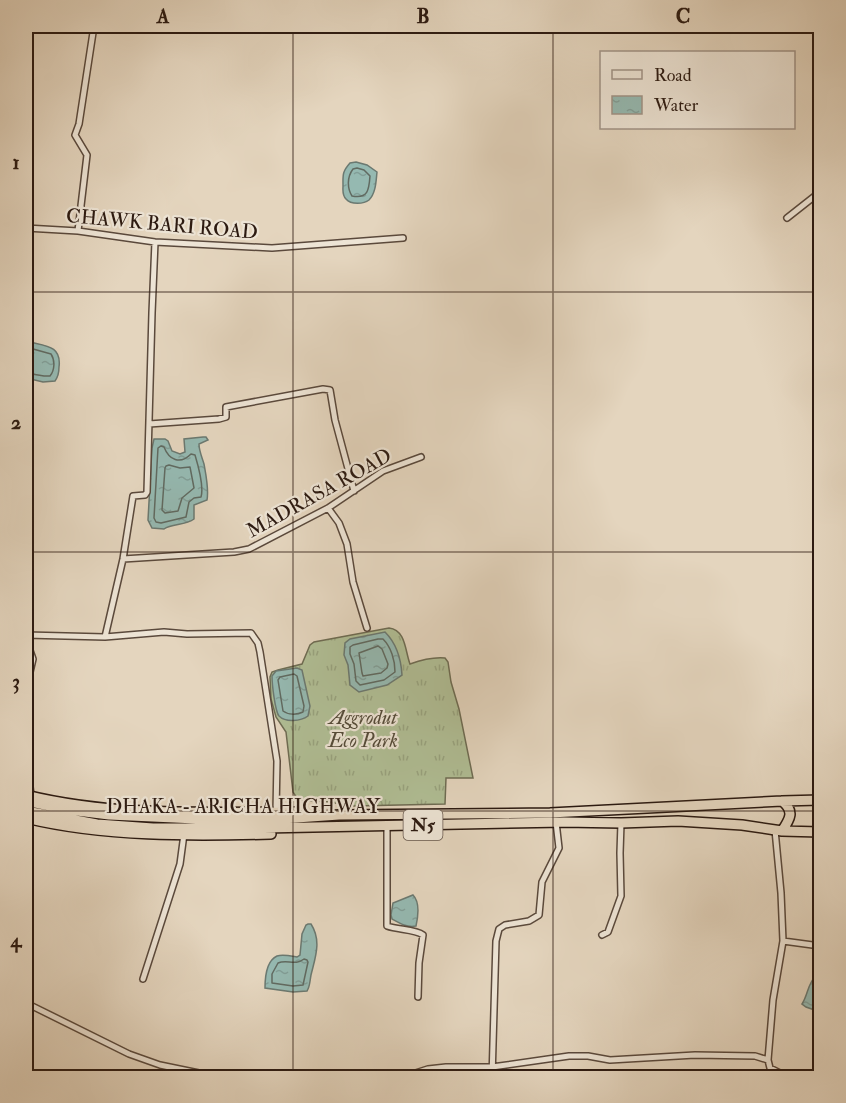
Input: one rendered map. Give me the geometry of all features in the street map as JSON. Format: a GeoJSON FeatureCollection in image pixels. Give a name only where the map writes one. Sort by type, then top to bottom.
{"type":"FeatureCollection","features":[{"type":"Feature","properties":{"kind":"highway"},"geometry":{"type":"LineString","coordinates":[[27,797],[116,809],[310,812],[339,815]]}},
{"type":"Feature","properties":{"kind":"highway","name":"DHAKA - ARICHA HIGHWAY"},"geometry":{"type":"LineString","coordinates":[[27,797],[69,810],[109,815],[218,820],[339,815],[550,813],[820,800]]}},
{"type":"Feature","properties":{"kind":"highway"},"geometry":{"type":"LineString","coordinates":[[778,831],[789,821],[789,807],[782,801]]}},
{"type":"Feature","properties":{"kind":"highway","name":"DHAKA - ARICHA HIGHWAY"},"geometry":{"type":"LineString","coordinates":[[26,811],[97,824],[153,828],[702,822],[778,831],[820,832]]}},
{"type":"Feature","properties":{"kind":"highway"},"geometry":{"type":"LineString","coordinates":[[26,818],[93,830],[126,833],[246,835],[321,833],[341,826]]}},
{"type":"Feature","properties":{"kind":"street"},"geometry":{"type":"LineString","coordinates":[[78,231],[87,155],[75,135],[79,124],[94,26]]}},
{"type":"Feature","properties":{"kind":"street"},"geometry":{"type":"LineString","coordinates":[[787,218],[820,192]]}},
{"type":"Feature","properties":{"kind":"street","name":"CHAWK BARI ROAD"},"geometry":{"type":"LineString","coordinates":[[26,228],[78,231],[156,242],[238,248],[282,248],[403,238]]}},
{"type":"Feature","properties":{"kind":"street"},"geometry":{"type":"LineString","coordinates":[[105,637],[123,559],[133,496],[145,495],[147,492],[156,242]]}},
{"type":"Feature","properties":{"kind":"street"},"geometry":{"type":"LineString","coordinates":[[149,424],[219,419],[226,417],[226,407],[323,389],[330,390],[335,420],[354,490]]}},
{"type":"Feature","properties":{"kind":"street","name":"MADRASA ROAD"},"geometry":{"type":"LineString","coordinates":[[123,559],[234,552],[249,549],[328,508],[383,471],[421,457]]}},
{"type":"Feature","properties":{"kind":"street"},"geometry":{"type":"LineString","coordinates":[[328,508],[339,523],[347,544],[353,582],[367,628]]}},
{"type":"Feature","properties":{"kind":"street"},"geometry":{"type":"LineString","coordinates":[[26,689],[33,659],[26,637],[105,637],[164,632],[210,634],[248,632],[253,634],[258,643],[262,661],[277,760],[276,812]]}},
{"type":"Feature","properties":{"kind":"street"},"geometry":{"type":"LineString","coordinates":[[26,751],[27,797]]}},
{"type":"Feature","properties":{"kind":"street"},"geometry":{"type":"LineString","coordinates":[[492,1077],[496,941],[499,929],[505,925],[529,921],[539,915],[542,882],[559,848],[556,822]]}},
{"type":"Feature","properties":{"kind":"street"},"geometry":{"type":"LineString","coordinates":[[603,935],[608,932],[621,896],[621,823]]}},
{"type":"Feature","properties":{"kind":"street"},"geometry":{"type":"LineString","coordinates":[[387,825],[387,926],[423,935],[418,997]]}},
{"type":"Feature","properties":{"kind":"street"},"geometry":{"type":"LineString","coordinates":[[778,831],[783,941],[773,1000],[768,1060],[770,1068],[790,1077]]}},
{"type":"Feature","properties":{"kind":"street"},"geometry":{"type":"LineString","coordinates":[[143,979],[180,864],[184,834]]}},
{"type":"Feature","properties":{"kind":"street"},"geometry":{"type":"LineString","coordinates":[[783,941],[820,946]]}},
{"type":"Feature","properties":{"kind":"street"},"geometry":{"type":"LineString","coordinates":[[26,1003],[129,1054],[160,1065],[223,1077]]}},
{"type":"Feature","properties":{"kind":"street"},"geometry":{"type":"LineString","coordinates":[[400,1077],[446,1067],[492,1067],[569,1056],[588,1056],[610,1060],[695,1055],[755,1056],[768,1060]]}},
{"type":"Feature","properties":{"kind":"green space","name":"Aggrodut Eco Park"},"geometry":{"type":"Polygon","coordinates":[[[389,628],[402,637],[410,664],[436,658],[445,658],[448,662],[473,778],[446,778],[445,804],[354,806],[298,800],[293,792],[286,732],[276,717],[271,699],[270,677],[272,672],[302,664],[310,645],[314,642],[389,628]]]}},
{"type":"Feature","properties":{"kind":"water"},"geometry":{"type":"Polygon","coordinates":[[[350,163],[367,165],[377,172],[373,194],[369,200],[361,203],[348,201],[343,192],[344,171],[350,163]]]}},
{"type":"Feature","properties":{"kind":"water"},"geometry":{"type":"Polygon","coordinates":[[[26,341],[50,347],[57,354],[59,371],[55,381],[43,382],[26,378],[26,341]]]}},
{"type":"Feature","properties":{"kind":"water"},"geometry":{"type":"Polygon","coordinates":[[[206,437],[208,440],[199,444],[208,491],[207,500],[194,505],[194,519],[164,529],[152,528],[148,520],[154,439],[165,439],[172,451],[180,454],[185,452],[184,439],[206,437]]]}},
{"type":"Feature","properties":{"kind":"water"},"geometry":{"type":"Polygon","coordinates":[[[385,632],[393,641],[398,652],[402,675],[387,685],[359,692],[350,685],[348,665],[344,655],[345,643],[350,639],[385,632]]]}},
{"type":"Feature","properties":{"kind":"water"},"geometry":{"type":"Polygon","coordinates":[[[297,668],[302,670],[310,706],[308,716],[305,718],[289,720],[279,716],[272,676],[276,671],[297,668]]]}},
{"type":"Feature","properties":{"kind":"water"},"geometry":{"type":"Polygon","coordinates":[[[413,895],[418,906],[416,926],[406,926],[392,919],[393,903],[413,895]]]}},
{"type":"Feature","properties":{"kind":"water"},"geometry":{"type":"Polygon","coordinates":[[[308,924],[311,924],[314,930],[317,943],[307,991],[293,992],[265,988],[267,970],[273,958],[279,955],[297,957],[300,955],[302,934],[308,924]]]}},
{"type":"Feature","properties":{"kind":"water"},"geometry":{"type":"Polygon","coordinates":[[[816,976],[820,976],[820,1012],[802,1004],[816,976]]]}}]}
